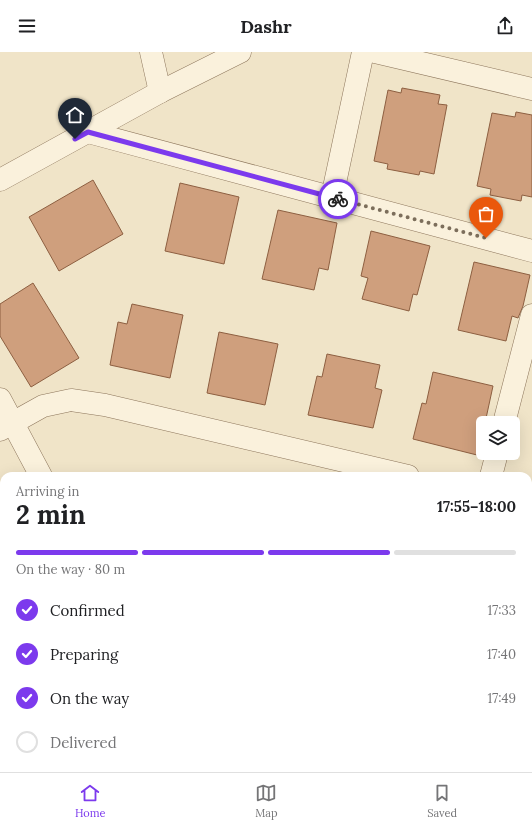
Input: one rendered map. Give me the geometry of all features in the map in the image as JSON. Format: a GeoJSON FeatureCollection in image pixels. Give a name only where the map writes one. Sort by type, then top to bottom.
{"type":"FeatureCollection","features":[{"type":"Feature","properties":{"kind":"street"},"geometry":{"type":"LineString","coordinates":[[151,52],[160,92]]}},
{"type":"Feature","properties":{"kind":"street"},"geometry":{"type":"LineString","coordinates":[[0,180],[160,92],[240,52]]}},
{"type":"Feature","properties":{"kind":"street"},"geometry":{"type":"LineString","coordinates":[[332,198],[363,52]]}},
{"type":"Feature","properties":{"kind":"street"},"geometry":{"type":"LineString","coordinates":[[375,52],[532,89]]}},
{"type":"Feature","properties":{"kind":"street"},"geometry":{"type":"LineString","coordinates":[[88,132],[532,251]]}},
{"type":"Feature","properties":{"kind":"street"},"geometry":{"type":"LineString","coordinates":[[506,416],[532,315]]}},
{"type":"Feature","properties":{"kind":"street"},"geometry":{"type":"LineString","coordinates":[[0,399],[6,425],[38,472]]}},
{"type":"Feature","properties":{"kind":"street"},"geometry":{"type":"LineString","coordinates":[[6,425],[43,406],[71,400],[91,403],[391,472]]}},
{"type":"Feature","properties":{"kind":"street"},"geometry":{"type":"LineString","coordinates":[[492,472],[495,460]]}},
{"type":"Feature","properties":{"kind":"building"},"geometry":{"type":"Polygon","coordinates":[[[402,88],[440,95],[438,104],[447,105],[434,174],[420,171],[419,175],[387,169],[388,164],[374,161],[388,90],[401,93],[402,88]]]}},
{"type":"Feature","properties":{"kind":"building"},"geometry":{"type":"Polygon","coordinates":[[[516,112],[532,115],[532,197],[522,195],[521,201],[490,195],[491,189],[477,186],[492,113],[515,117],[516,112]]]}},
{"type":"Feature","properties":{"kind":"building"},"geometry":{"type":"Polygon","coordinates":[[[93,180],[123,234],[59,271],[29,217],[93,180]]]}},
{"type":"Feature","properties":{"kind":"building"},"geometry":{"type":"Polygon","coordinates":[[[180,183],[239,197],[224,264],[165,251],[180,183]]]}},
{"type":"Feature","properties":{"kind":"building"},"geometry":{"type":"Polygon","coordinates":[[[278,210],[337,223],[328,270],[319,268],[314,290],[262,279],[278,210]]]}},
{"type":"Feature","properties":{"kind":"building"},"geometry":{"type":"Polygon","coordinates":[[[371,231],[430,246],[417,295],[413,294],[409,311],[362,299],[368,278],[361,276],[371,231]]]}},
{"type":"Feature","properties":{"kind":"building"},"geometry":{"type":"Polygon","coordinates":[[[474,262],[530,275],[523,306],[518,318],[512,316],[506,341],[458,330],[474,262]]]}},
{"type":"Feature","properties":{"kind":"building"},"geometry":{"type":"Polygon","coordinates":[[[33,283],[79,358],[31,387],[0,336],[0,304],[33,283]]]}},
{"type":"Feature","properties":{"kind":"building"},"geometry":{"type":"Polygon","coordinates":[[[132,304],[183,315],[170,378],[110,365],[118,322],[127,324],[132,304]]]}},
{"type":"Feature","properties":{"kind":"building"},"geometry":{"type":"Polygon","coordinates":[[[219,332],[278,344],[265,405],[207,393],[219,332]]]}},
{"type":"Feature","properties":{"kind":"building"},"geometry":{"type":"Polygon","coordinates":[[[327,354],[380,365],[375,388],[382,390],[373,428],[308,415],[317,376],[322,377],[327,354]]]}},
{"type":"Feature","properties":{"kind":"building"},"geometry":{"type":"Polygon","coordinates":[[[433,372],[493,386],[487,416],[476,416],[476,455],[413,439],[422,403],[426,404],[433,372]]]}},
{"type":"Feature","properties":{"kind":"way so far"},"geometry":{"type":"LineString","coordinates":[[338,199],[486,238]]}},
{"type":"Feature","properties":{"kind":"route"},"geometry":{"type":"LineString","coordinates":[[75,139],[88,132],[338,199]]}}]}
